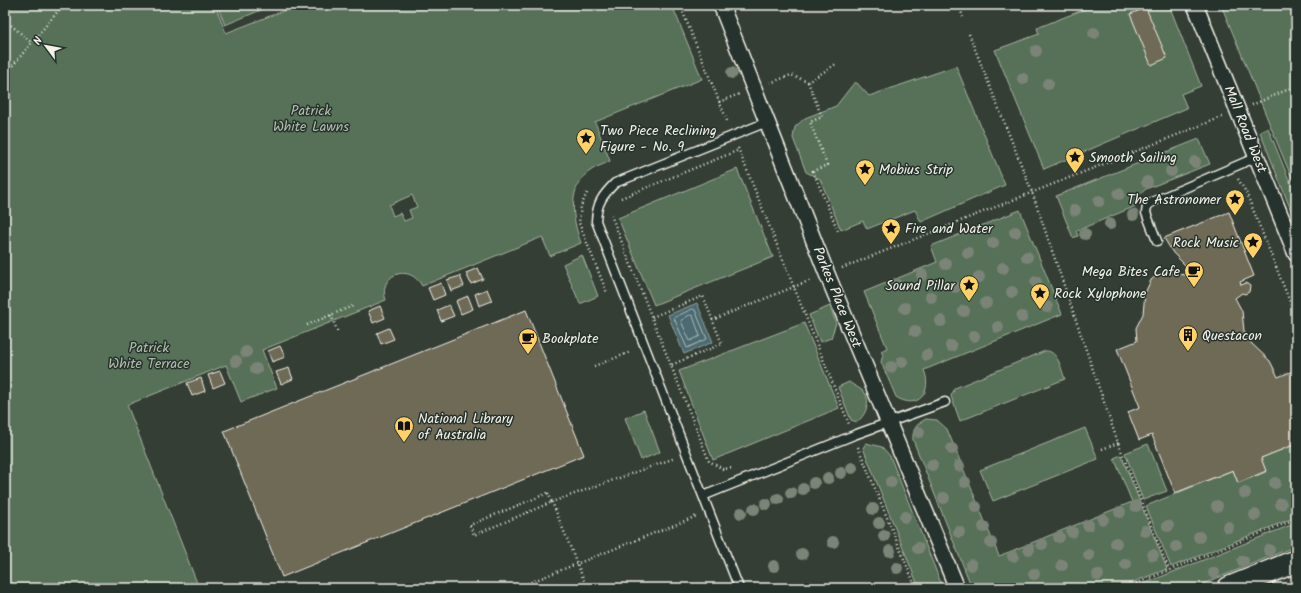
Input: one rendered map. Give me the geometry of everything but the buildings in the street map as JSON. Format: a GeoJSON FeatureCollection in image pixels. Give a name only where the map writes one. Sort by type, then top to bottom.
{"type":"FeatureCollection","features":[{"type":"Feature","properties":{"kind":"main road"},"geometry":{"type":"LineString","coordinates":[[1229,588],[1296,561]]}},
{"type":"Feature","properties":{"kind":"street","name":"Parkes Place West"},"geometry":{"type":"LineString","coordinates":[[722,5],[827,274],[956,588]]}},
{"type":"Feature","properties":{"kind":"street","name":"Mall Road West"},"geometry":{"type":"LineString","coordinates":[[1195,5],[1296,254]]}},
{"type":"Feature","properties":{"kind":"lane"},"geometry":{"type":"LineString","coordinates":[[739,588],[596,221],[597,207],[605,193],[616,184],[768,122]]}},
{"type":"Feature","properties":{"kind":"lane"},"geometry":{"type":"LineString","coordinates":[[1157,241],[1146,213],[1147,206],[1152,202],[1257,157]]}},
{"type":"Feature","properties":{"kind":"lane"},"geometry":{"type":"LineString","coordinates":[[703,496],[854,435],[889,424],[945,402]]}},
{"type":"Feature","properties":{"kind":"path"},"geometry":{"type":"LineString","coordinates":[[5,75],[63,5]]}},
{"type":"Feature","properties":{"kind":"path"},"geometry":{"type":"LineString","coordinates":[[680,5],[916,588]]}},
{"type":"Feature","properties":{"kind":"path"},"geometry":{"type":"LineString","coordinates":[[959,5],[963,17]]}},
{"type":"Feature","properties":{"kind":"path"},"geometry":{"type":"LineString","coordinates":[[5,20],[32,43]]}},
{"type":"Feature","properties":{"kind":"path"},"geometry":{"type":"LineString","coordinates":[[970,34],[1032,192],[1118,442],[1170,570]]}},
{"type":"Feature","properties":{"kind":"path"},"geometry":{"type":"LineString","coordinates":[[808,82],[836,64]]}},
{"type":"Feature","properties":{"kind":"path"},"geometry":{"type":"LineString","coordinates":[[768,84],[791,75],[808,82],[822,117],[810,122],[827,165],[813,171],[838,231]]}},
{"type":"Feature","properties":{"kind":"path"},"geometry":{"type":"LineString","coordinates":[[712,320],[1238,111],[1296,86]]}},
{"type":"Feature","properties":{"kind":"path"},"geometry":{"type":"LineString","coordinates":[[719,102],[741,94]]}},
{"type":"Feature","properties":{"kind":"path"},"geometry":{"type":"LineString","coordinates":[[619,199],[739,150]]}},
{"type":"Feature","properties":{"kind":"path"},"geometry":{"type":"LineString","coordinates":[[1246,192],[1296,317]]}},
{"type":"Feature","properties":{"kind":"path"},"geometry":{"type":"LineString","coordinates":[[612,209],[611,213],[710,461],[723,469],[739,465]]}},
{"type":"Feature","properties":{"kind":"path"},"geometry":{"type":"LineString","coordinates":[[636,324],[703,296],[722,344],[654,371]]}},
{"type":"Feature","properties":{"kind":"path"},"geometry":{"type":"LineString","coordinates":[[307,326],[355,305]]}},
{"type":"Feature","properties":{"kind":"path"},"geometry":{"type":"LineString","coordinates":[[331,315],[338,333]]}},
{"type":"Feature","properties":{"kind":"path"},"geometry":{"type":"LineString","coordinates":[[594,366],[631,352]]}},
{"type":"Feature","properties":{"kind":"path"},"geometry":{"type":"LineString","coordinates":[[841,424],[848,421]]}},
{"type":"Feature","properties":{"kind":"path"},"geometry":{"type":"LineString","coordinates":[[1102,449],[1118,442]]}},
{"type":"Feature","properties":{"kind":"path"},"geometry":{"type":"LineString","coordinates":[[587,588],[578,563],[552,502],[548,493],[530,498],[470,525],[474,534],[552,502],[686,454]]}},
{"type":"Feature","properties":{"kind":"path"},"geometry":{"type":"LineString","coordinates":[[516,588],[709,511]]}},
{"type":"Feature","properties":{"kind":"path"},"geometry":{"type":"LineString","coordinates":[[1125,588],[1296,519]]}},
{"type":"Feature","properties":{"kind":"green space"},"geometry":{"type":"Polygon","coordinates":[[[5,5],[215,5],[226,33],[298,5],[672,5],[702,79],[595,122],[610,161],[593,169],[584,176],[578,184],[575,193],[574,213],[575,224],[581,243],[550,256],[542,237],[422,286],[410,275],[403,273],[396,275],[390,278],[386,284],[384,291],[386,300],[262,350],[277,388],[241,402],[226,365],[127,405],[199,588],[5,588],[5,5]],[[412,195],[389,205],[393,216],[400,213],[404,221],[412,218],[409,210],[417,207],[412,195]]]}},
{"type":"Feature","properties":{"kind":"green space"},"geometry":{"type":"Polygon","coordinates":[[[217,5],[273,5],[225,25],[217,5]]]}},
{"type":"Feature","properties":{"kind":"green space"},"geometry":{"type":"Polygon","coordinates":[[[1084,5],[1169,5],[1201,86],[1181,94],[1187,108],[1044,169],[995,50],[1039,34],[1037,28],[1085,9],[1084,5]]]}},
{"type":"Feature","properties":{"kind":"green space"},"geometry":{"type":"Polygon","coordinates":[[[1221,5],[1296,5],[1296,188],[1240,51],[1221,5]]]}},
{"type":"Feature","properties":{"kind":"green space"},"geometry":{"type":"Polygon","coordinates":[[[956,66],[1005,185],[921,222],[915,210],[867,229],[863,221],[841,230],[820,179],[806,172],[793,138],[795,127],[805,118],[836,106],[854,83],[857,83],[869,96],[956,66]]]}},
{"type":"Feature","properties":{"kind":"green space"},"geometry":{"type":"Polygon","coordinates":[[[1268,128],[1296,197],[1296,218],[1294,218],[1260,132],[1268,128]]]}},
{"type":"Feature","properties":{"kind":"green space"},"geometry":{"type":"Polygon","coordinates":[[[1199,139],[1210,164],[1146,189],[1139,195],[1136,206],[1076,231],[1078,236],[1073,238],[1056,196],[1199,139]]]}},
{"type":"Feature","properties":{"kind":"green space"},"geometry":{"type":"Polygon","coordinates":[[[737,169],[773,257],[654,305],[618,218],[737,169]]]}},
{"type":"Feature","properties":{"kind":"green space"},"geometry":{"type":"Polygon","coordinates":[[[1020,210],[1062,314],[924,370],[927,385],[922,397],[917,400],[911,402],[904,401],[896,397],[881,362],[883,355],[881,351],[887,348],[864,292],[937,262],[931,246],[1020,210]]]}},
{"type":"Feature","properties":{"kind":"green space"},"geometry":{"type":"Polygon","coordinates":[[[582,255],[598,296],[580,304],[563,264],[582,255]]]}},
{"type":"Feature","properties":{"kind":"green space"},"geometry":{"type":"Polygon","coordinates":[[[830,306],[836,323],[831,338],[820,342],[809,315],[830,306]]]}},
{"type":"Feature","properties":{"kind":"green space"},"geometry":{"type":"Polygon","coordinates":[[[804,323],[839,408],[713,460],[679,371],[804,323]]]}},
{"type":"Feature","properties":{"kind":"green space"},"geometry":{"type":"Polygon","coordinates":[[[1045,351],[1056,357],[1065,379],[960,421],[951,396],[955,388],[1045,351]]]}},
{"type":"Feature","properties":{"kind":"green space"},"geometry":{"type":"Polygon","coordinates":[[[849,382],[864,392],[867,397],[865,413],[857,422],[851,420],[838,387],[849,382]]]}},
{"type":"Feature","properties":{"kind":"green space"},"geometry":{"type":"Polygon","coordinates":[[[644,410],[660,452],[641,460],[625,418],[644,410]]]}},
{"type":"Feature","properties":{"kind":"green space"},"geometry":{"type":"Polygon","coordinates":[[[926,419],[937,420],[947,429],[999,556],[1132,502],[1114,458],[1121,455],[1167,569],[1118,588],[972,588],[913,440],[915,428],[926,419]]]}},
{"type":"Feature","properties":{"kind":"green space"},"geometry":{"type":"Polygon","coordinates":[[[1085,428],[1098,459],[993,501],[980,470],[1085,428]]]}},
{"type":"Feature","properties":{"kind":"green space"},"geometry":{"type":"Polygon","coordinates":[[[866,443],[882,447],[890,456],[943,588],[919,588],[863,448],[866,443]]]}},
{"type":"Feature","properties":{"kind":"green space"},"geometry":{"type":"Polygon","coordinates":[[[1148,444],[1167,491],[1143,500],[1125,453],[1148,444]]]}},
{"type":"Feature","properties":{"kind":"green space"},"geometry":{"type":"Polygon","coordinates":[[[1296,444],[1296,517],[1171,567],[1146,506],[1233,470],[1238,483],[1266,472],[1261,458],[1296,444]]]}},
{"type":"Feature","properties":{"kind":"green space"},"geometry":{"type":"Polygon","coordinates":[[[1296,523],[1296,546],[1193,588],[1133,588],[1296,523]]]}},
{"type":"Feature","properties":{"kind":"green space"},"geometry":{"type":"Polygon","coordinates":[[[1296,580],[1296,588],[1276,588],[1296,580]]]}},
{"type":"Feature","properties":{"kind":"water"},"geometry":{"type":"Polygon","coordinates":[[[697,303],[713,342],[684,354],[668,315],[697,303]]]}},
{"type":"Feature","properties":{"kind":"place","name":"Two Piece Reclining Figure - No. 9"},"geometry":{"type":"Point","coordinates":[586,155]}},
{"type":"Feature","properties":{"kind":"place","name":"Smooth Sailing"},"geometry":{"type":"Point","coordinates":[1075,174]}},
{"type":"Feature","properties":{"kind":"place","name":"Mobius Strip"},"geometry":{"type":"Point","coordinates":[865,186]}},
{"type":"Feature","properties":{"kind":"place","name":"The Astronomer"},"geometry":{"type":"Point","coordinates":[1235,216]}},
{"type":"Feature","properties":{"kind":"place","name":"Fire and Water"},"geometry":{"type":"Point","coordinates":[891,245]}},
{"type":"Feature","properties":{"kind":"place","name":"Rock Music"},"geometry":{"type":"Point","coordinates":[1253,259]}},
{"type":"Feature","properties":{"kind":"place","name":"Mega Bites Cafe"},"geometry":{"type":"Point","coordinates":[1194,288]}},
{"type":"Feature","properties":{"kind":"place","name":"Sound Pillar"},"geometry":{"type":"Point","coordinates":[969,302]}},
{"type":"Feature","properties":{"kind":"place","name":"Rock Xylophone"},"geometry":{"type":"Point","coordinates":[1040,310]}},
{"type":"Feature","properties":{"kind":"place","name":"Questacon"},"geometry":{"type":"Point","coordinates":[1188,352]}},
{"type":"Feature","properties":{"kind":"place","name":"Bookplate"},"geometry":{"type":"Point","coordinates":[528,355]}},
{"type":"Feature","properties":{"kind":"place","name":"National Library of Australia"},"geometry":{"type":"Point","coordinates":[404,443]}},
{"type":"Feature","properties":{"kind":"park label","name":"Patrick White Lawns"},"geometry":{"type":"Point","coordinates":[311,118]}},
{"type":"Feature","properties":{"kind":"park label","name":"Patrick White Terrace"},"geometry":{"type":"Point","coordinates":[149,356]}}]}
